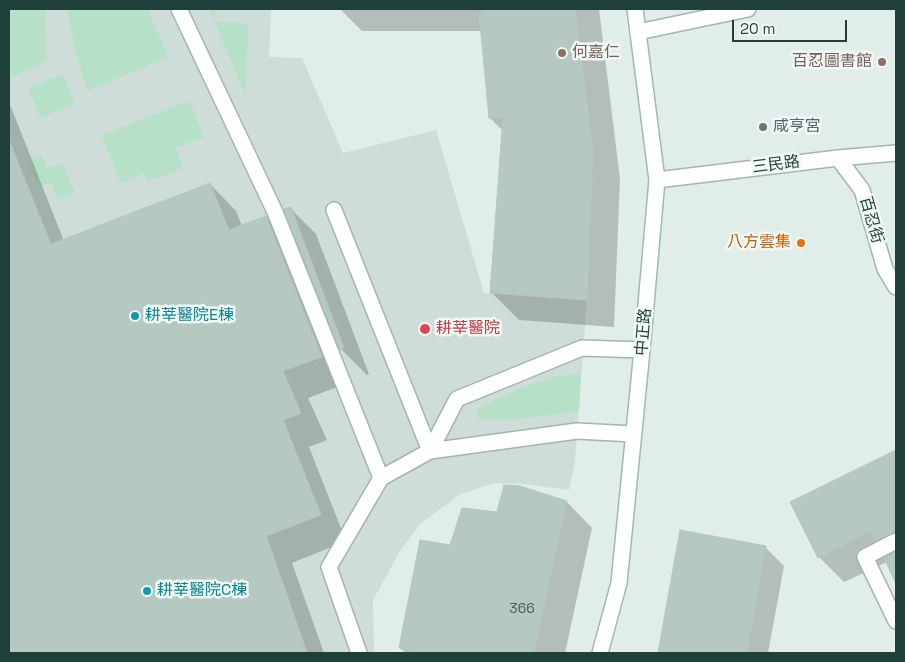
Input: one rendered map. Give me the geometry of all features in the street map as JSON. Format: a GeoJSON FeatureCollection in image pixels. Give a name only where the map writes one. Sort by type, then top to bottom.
{"type":"FeatureCollection","features":[{"type":"Feature","properties":{"kind":"street"},"geometry":{"type":"LineString","coordinates":[[179,9],[276,212],[381,478]]}},
{"type":"Feature","properties":{"kind":"street","name":"中正路"},"geometry":{"type":"LineString","coordinates":[[600,653],[619,584],[657,180],[636,9]]}},
{"type":"Feature","properties":{"kind":"street"},"geometry":{"type":"LineString","coordinates":[[638,32],[748,9]]}},
{"type":"Feature","properties":{"kind":"street","name":"三民路"},"geometry":{"type":"LineString","coordinates":[[657,180],[838,158],[896,153]]}},
{"type":"Feature","properties":{"kind":"street","name":"百忍街"},"geometry":{"type":"LineString","coordinates":[[838,158],[862,190],[885,269],[896,286]]}},
{"type":"Feature","properties":{"kind":"street"},"geometry":{"type":"LineString","coordinates":[[334,210],[430,451]]}},
{"type":"Feature","properties":{"kind":"street"},"geometry":{"type":"LineString","coordinates":[[430,451],[457,399],[582,348],[642,350]]}},
{"type":"Feature","properties":{"kind":"street"},"geometry":{"type":"LineString","coordinates":[[358,653],[329,567],[381,478],[430,451],[578,432],[634,434]]}},
{"type":"Feature","properties":{"kind":"street"},"geometry":{"type":"LineString","coordinates":[[896,541],[865,558],[896,621]]}},
{"type":"Feature","properties":{"kind":"shaded area","name":"耕莘醫院"},"geometry":{"type":"Polygon","coordinates":[[[9,9],[271,9],[269,57],[302,58],[343,153],[436,130],[484,293],[587,300],[575,461],[569,490],[525,484],[494,483],[461,494],[421,523],[400,551],[373,600],[374,653],[308,653],[305,646],[267,536],[321,514],[41,517],[301,413],[210,183],[36,250],[37,209],[9,139],[9,9]]]}},
{"type":"Feature","properties":{"kind":"green space"},"geometry":{"type":"Polygon","coordinates":[[[9,9],[45,9],[47,60],[9,78],[9,9]]]}},
{"type":"Feature","properties":{"kind":"green space"},"geometry":{"type":"Polygon","coordinates":[[[68,9],[148,9],[168,57],[88,91],[74,47],[68,9]]]}},
{"type":"Feature","properties":{"kind":"green space"},"geometry":{"type":"Polygon","coordinates":[[[209,9],[216,9],[214,21],[209,9]]]}},
{"type":"Feature","properties":{"kind":"green space"},"geometry":{"type":"Polygon","coordinates":[[[214,21],[248,24],[246,96],[214,21]]]}},
{"type":"Feature","properties":{"kind":"green space"},"geometry":{"type":"Polygon","coordinates":[[[62,74],[75,103],[41,118],[28,88],[62,74]]]}},
{"type":"Feature","properties":{"kind":"green space"},"geometry":{"type":"Polygon","coordinates":[[[189,101],[204,137],[175,148],[183,168],[147,182],[144,173],[121,183],[102,135],[189,101]]]}},
{"type":"Feature","properties":{"kind":"green space"},"geometry":{"type":"Polygon","coordinates":[[[41,155],[47,168],[62,163],[75,192],[58,200],[51,183],[38,187],[27,161],[41,155]]]}},
{"type":"Feature","properties":{"kind":"green space"},"geometry":{"type":"Polygon","coordinates":[[[581,374],[579,411],[513,420],[479,419],[477,409],[507,394],[555,376],[581,374]]]}},
{"type":"Feature","properties":{"kind":"building"},"geometry":{"type":"Polygon","coordinates":[[[495,9],[575,9],[593,150],[587,300],[490,293],[503,117],[489,118],[479,12],[495,9]]]}},
{"type":"Feature","properties":{"kind":"building"},"geometry":{"type":"Polygon","coordinates":[[[9,143],[51,244],[210,183],[229,230],[266,216],[322,357],[283,371],[301,413],[283,420],[321,515],[266,536],[307,653],[9,653],[9,143]]]}},
{"type":"Feature","properties":{"kind":"building"},"geometry":{"type":"Polygon","coordinates":[[[291,207],[344,348],[340,350],[284,209],[291,207]]]}},
{"type":"Feature","properties":{"kind":"building"},"geometry":{"type":"Polygon","coordinates":[[[896,450],[896,532],[876,541],[871,531],[818,558],[790,502],[896,450]]]}},
{"type":"Feature","properties":{"kind":"building"},"geometry":{"type":"Polygon","coordinates":[[[504,485],[520,486],[567,501],[534,653],[418,653],[399,648],[420,540],[450,545],[462,508],[497,512],[504,485]]]}},
{"type":"Feature","properties":{"kind":"building"},"geometry":{"type":"Polygon","coordinates":[[[680,530],[766,546],[747,653],[658,653],[680,530]]]}},
{"type":"Feature","properties":{"kind":"building"},"geometry":{"type":"Polygon","coordinates":[[[896,551],[896,584],[884,558],[896,551]]]}},
{"type":"Feature","properties":{"kind":"place","name":"何嘉仁"},"geometry":{"type":"Point","coordinates":[562,53]}},
{"type":"Feature","properties":{"kind":"place","name":"百忍圖書館"},"geometry":{"type":"Point","coordinates":[882,62]}},
{"type":"Feature","properties":{"kind":"place","name":"咸亨宮"},"geometry":{"type":"Point","coordinates":[763,127]}},
{"type":"Feature","properties":{"kind":"place","name":"八方雲集"},"geometry":{"type":"Point","coordinates":[801,243]}},
{"type":"Feature","properties":{"kind":"place","name":"耕莘醫院E棟"},"geometry":{"type":"Point","coordinates":[135,316]}},
{"type":"Feature","properties":{"kind":"place","name":"耕莘醫院"},"geometry":{"type":"Point","coordinates":[425,329]}},
{"type":"Feature","properties":{"kind":"place","name":"耕莘醫院C棟"},"geometry":{"type":"Point","coordinates":[147,591]}}]}
